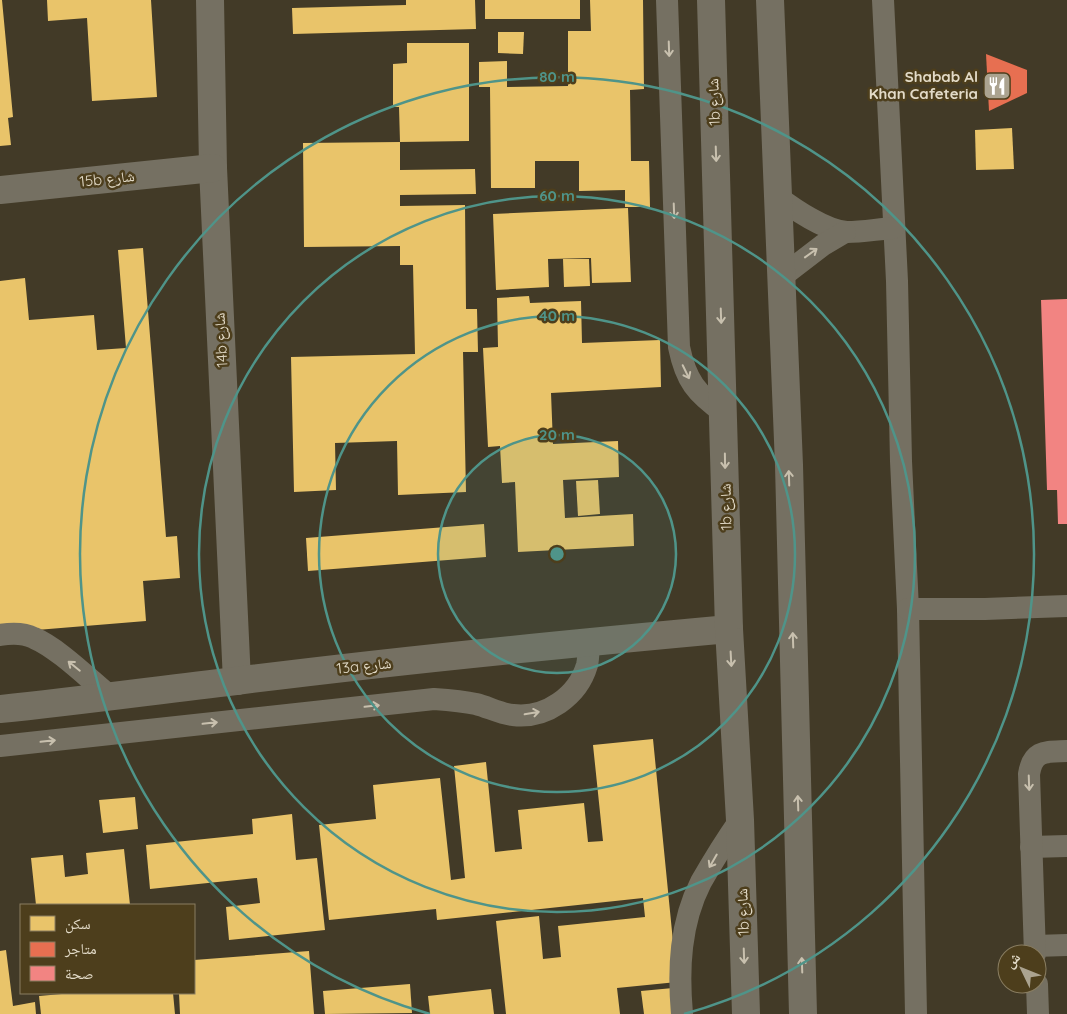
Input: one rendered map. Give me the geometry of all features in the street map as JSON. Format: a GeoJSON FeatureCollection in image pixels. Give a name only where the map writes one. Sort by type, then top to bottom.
{"type":"FeatureCollection","features":[{"type":"Feature","properties":{"kind":"street","name":"14b شارع"},"geometry":{"type":"LineString","coordinates":[[210,0],[214,168],[237,680]]}},
{"type":"Feature","properties":{"kind":"street","name":"1b شارع"},"geometry":{"type":"LineString","coordinates":[[711,0],[729,628],[740,820],[746,1014]]}},
{"type":"Feature","properties":{"kind":"street"},"geometry":{"type":"LineString","coordinates":[[770,0],[789,475],[803,1014]]}},
{"type":"Feature","properties":{"kind":"street","name":"15b شارع"},"geometry":{"type":"LineString","coordinates":[[0,190],[214,168]]}},
{"type":"Feature","properties":{"kind":"street","name":"13a شارع"},"geometry":{"type":"LineString","coordinates":[[0,709],[112,697],[237,680],[589,641],[729,628]]}},
{"type":"Feature","properties":{"kind":"lane"},"geometry":{"type":"LineString","coordinates":[[667,0],[679,347],[683,366],[692,384],[704,398],[724,412]]}},
{"type":"Feature","properties":{"kind":"lane"},"geometry":{"type":"LineString","coordinates":[[883,0],[897,281],[901,461],[908,609],[916,1014]]}},
{"type":"Feature","properties":{"kind":"lane"},"geometry":{"type":"LineString","coordinates":[[778,197],[799,212],[821,224],[845,232],[893,228]]}},
{"type":"Feature","properties":{"kind":"lane"},"geometry":{"type":"LineString","coordinates":[[780,278],[823,244],[845,232]]}},
{"type":"Feature","properties":{"kind":"lane"},"geometry":{"type":"LineString","coordinates":[[908,609],[1067,606]]}},
{"type":"Feature","properties":{"kind":"lane"},"geometry":{"type":"LineString","coordinates":[[0,634],[18,633],[33,637],[47,645],[112,697]]}},
{"type":"Feature","properties":{"kind":"lane"},"geometry":{"type":"LineString","coordinates":[[0,746],[434,699],[474,704],[513,715],[532,714],[551,708],[568,697],[580,682],[587,664],[589,641]]}},
{"type":"Feature","properties":{"kind":"lane"},"geometry":{"type":"LineString","coordinates":[[1035,944],[1030,764],[1036,756],[1045,752],[1067,751]]}},
{"type":"Feature","properties":{"kind":"lane"},"geometry":{"type":"LineString","coordinates":[[682,1014],[680,987],[681,952],[687,917],[700,884],[740,820]]}},
{"type":"Feature","properties":{"kind":"lane"},"geometry":{"type":"LineString","coordinates":[[1031,847],[1067,846]]}},
{"type":"Feature","properties":{"kind":"lane"},"geometry":{"type":"LineString","coordinates":[[1047,948],[1067,945]]}},
{"type":"Feature","properties":{"kind":"lane"},"geometry":{"type":"LineString","coordinates":[[1037,994],[1038,1014]]}},
{"type":"Feature","properties":{"kind":"building: سكن"},"geometry":{"type":"Polygon","coordinates":[[[0,0],[2,0],[13,117],[8,118],[11,145],[0,146],[0,0]]]}},
{"type":"Feature","properties":{"kind":"building: سكن"},"geometry":{"type":"Polygon","coordinates":[[[47,0],[151,0],[157,97],[92,101],[87,18],[48,21],[47,0]]]}},
{"type":"Feature","properties":{"kind":"building: سكن"},"geometry":{"type":"Polygon","coordinates":[[[406,0],[475,0],[476,29],[293,34],[292,8],[406,5],[406,0]]]}},
{"type":"Feature","properties":{"kind":"building: سكن"},"geometry":{"type":"Polygon","coordinates":[[[485,0],[580,0],[580,19],[485,19],[485,0]]]}},
{"type":"Feature","properties":{"kind":"building: سكن"},"geometry":{"type":"Polygon","coordinates":[[[590,0],[643,0],[644,89],[630,90],[631,161],[649,161],[650,207],[625,207],[625,190],[579,191],[579,161],[535,161],[535,188],[491,188],[490,87],[479,87],[479,62],[507,61],[507,87],[568,86],[568,31],[591,31],[590,0]]]}},
{"type":"Feature","properties":{"kind":"building: سكن"},"geometry":{"type":"Polygon","coordinates":[[[498,32],[524,32],[523,54],[498,53],[498,32]]]}},
{"type":"Feature","properties":{"kind":"building: سكن"},"geometry":{"type":"Polygon","coordinates":[[[407,43],[469,43],[469,141],[400,142],[399,107],[393,107],[393,64],[407,63],[407,43]]]}},
{"type":"Feature","properties":{"kind":"building: سكن"},"geometry":{"type":"Polygon","coordinates":[[[1012,128],[1014,169],[976,170],[975,130],[1012,128]]]}},
{"type":"Feature","properties":{"kind":"building: سكن"},"geometry":{"type":"Polygon","coordinates":[[[400,142],[400,170],[475,169],[476,194],[400,195],[400,206],[465,205],[466,309],[477,309],[478,352],[463,352],[466,492],[398,495],[397,441],[335,443],[336,490],[294,492],[291,357],[415,354],[413,265],[400,265],[400,246],[304,247],[303,143],[400,142]]]}},
{"type":"Feature","properties":{"kind":"building: سكن"},"geometry":{"type":"Polygon","coordinates":[[[628,208],[631,282],[592,283],[591,258],[548,259],[549,287],[496,290],[493,214],[628,208]]]}},
{"type":"Feature","properties":{"kind":"building: سكن"},"geometry":{"type":"Polygon","coordinates":[[[143,248],[166,537],[177,536],[180,578],[143,581],[146,621],[0,633],[0,281],[25,278],[29,320],[94,315],[97,350],[126,348],[118,250],[143,248]]]}},
{"type":"Feature","properties":{"kind":"building: سكن"},"geometry":{"type":"Polygon","coordinates":[[[563,259],[589,259],[590,286],[564,287],[563,259]]]}},
{"type":"Feature","properties":{"kind":"building: سكن"},"geometry":{"type":"Polygon","coordinates":[[[529,296],[530,303],[581,301],[582,343],[660,340],[661,387],[551,393],[553,444],[618,441],[619,477],[563,480],[565,518],[633,514],[634,546],[518,552],[515,482],[502,483],[500,446],[488,447],[483,348],[498,347],[497,298],[529,296]]]}},
{"type":"Feature","properties":{"kind":"building: سكن"},"geometry":{"type":"Polygon","coordinates":[[[598,480],[600,514],[578,516],[576,481],[598,480]]]}},
{"type":"Feature","properties":{"kind":"building: سكن"},"geometry":{"type":"Polygon","coordinates":[[[484,524],[486,557],[308,571],[306,538],[484,524]]]}},
{"type":"Feature","properties":{"kind":"building: سكن"},"geometry":{"type":"Polygon","coordinates":[[[653,739],[677,982],[617,988],[620,1014],[506,1014],[496,921],[539,916],[543,959],[561,957],[558,926],[645,917],[643,898],[437,920],[436,909],[329,920],[319,825],[376,819],[373,785],[440,778],[451,880],[465,878],[454,766],[486,762],[495,852],[522,849],[518,810],[584,803],[588,842],[603,841],[593,745],[653,739]]]}},
{"type":"Feature","properties":{"kind":"building: سكن"},"geometry":{"type":"Polygon","coordinates":[[[135,797],[138,829],[103,833],[99,800],[135,797]]]}},
{"type":"Feature","properties":{"kind":"building: سكن"},"geometry":{"type":"Polygon","coordinates":[[[292,814],[296,860],[317,858],[325,930],[229,940],[226,907],[260,903],[257,878],[150,889],[146,845],[253,834],[252,819],[292,814]]]}},
{"type":"Feature","properties":{"kind":"building: سكن"},"geometry":{"type":"Polygon","coordinates":[[[124,849],[130,904],[36,904],[31,858],[63,855],[65,877],[88,874],[86,853],[124,849]]]}},
{"type":"Feature","properties":{"kind":"building: سكن"},"geometry":{"type":"Polygon","coordinates":[[[6,950],[13,1006],[35,1002],[36,1014],[0,1014],[0,951],[6,950]]]}},
{"type":"Feature","properties":{"kind":"building: سكن"},"geometry":{"type":"Polygon","coordinates":[[[309,951],[314,1014],[180,1014],[179,994],[195,994],[195,960],[309,951]]]}},
{"type":"Feature","properties":{"kind":"building: سكن"},"geometry":{"type":"Polygon","coordinates":[[[410,984],[412,1013],[325,1014],[323,991],[410,984]]]}},
{"type":"Feature","properties":{"kind":"building: سكن"},"geometry":{"type":"Polygon","coordinates":[[[673,988],[676,1014],[644,1014],[641,991],[673,988]]]}},
{"type":"Feature","properties":{"kind":"building: سكن"},"geometry":{"type":"Polygon","coordinates":[[[491,989],[494,1014],[430,1014],[428,996],[491,989]]]}},
{"type":"Feature","properties":{"kind":"building: سكن"},"geometry":{"type":"Polygon","coordinates":[[[62,994],[173,994],[175,1014],[41,1014],[39,996],[62,994]]]}},
{"type":"Feature","properties":{"kind":"building: متاجر"},"geometry":{"type":"Polygon","coordinates":[[[986,54],[1027,70],[1027,93],[989,111],[986,54]]]}},
{"type":"Feature","properties":{"kind":"building: صحة"},"geometry":{"type":"Polygon","coordinates":[[[1067,299],[1067,524],[1058,524],[1057,490],[1047,490],[1041,300],[1067,299]]]}},
{"type":"Feature","properties":{"kind":"place","name":"Shabab Al Khan Cafeteria"},"geometry":{"type":"Point","coordinates":[997,86]}}]}
